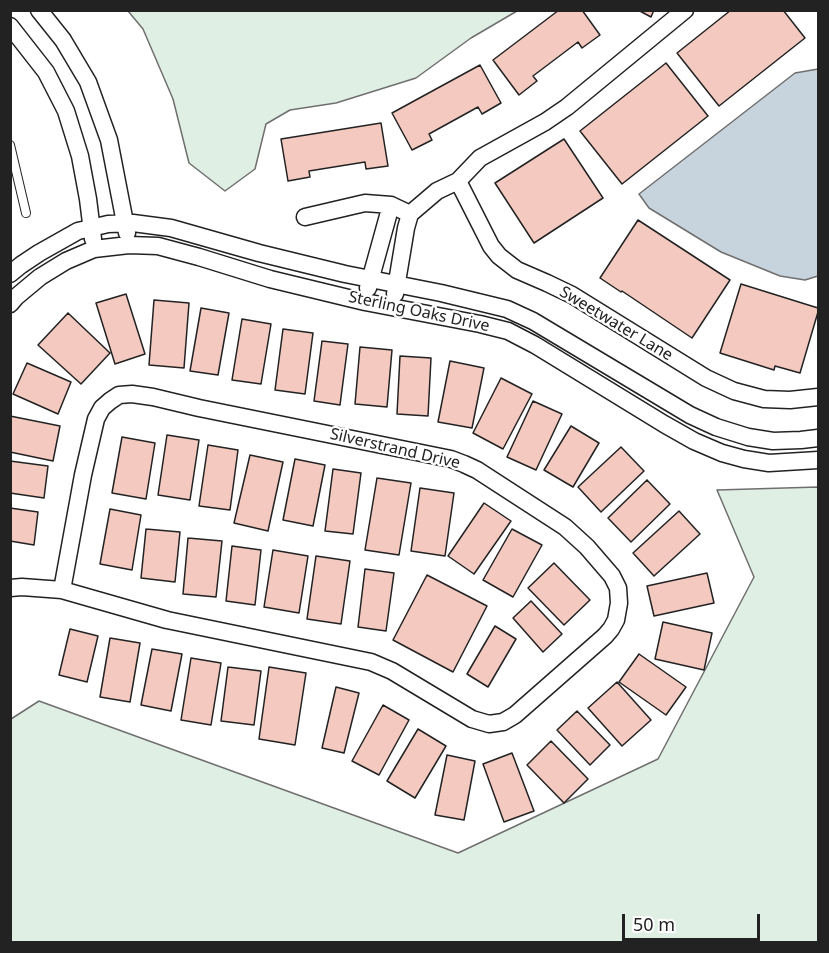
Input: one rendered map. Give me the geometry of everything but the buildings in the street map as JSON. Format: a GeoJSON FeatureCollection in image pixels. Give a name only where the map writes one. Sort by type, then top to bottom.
{"type":"FeatureCollection","features":[{"type":"Feature","properties":{"kind":"street"},"geometry":{"type":"LineString","coordinates":[[39,10],[63,40],[88,82],[109,140],[129,246]]}},
{"type":"Feature","properties":{"kind":"street"},"geometry":{"type":"LineString","coordinates":[[393,307],[410,214],[437,191],[458,181],[480,158],[545,122],[567,107],[685,10]]}},
{"type":"Feature","properties":{"kind":"street"},"geometry":{"type":"LineString","coordinates":[[10,26],[46,72],[66,111],[80,156],[94,249]]}},
{"type":"Feature","properties":{"kind":"street","name":"Sweetwater Lane"},"geometry":{"type":"LineString","coordinates":[[458,181],[491,246],[507,264],[517,270],[572,295],[706,378],[734,391],[764,399],[790,400],[819,397]]}},
{"type":"Feature","properties":{"kind":"street"},"geometry":{"type":"LineString","coordinates":[[305,217],[365,203],[391,206],[410,214]]}},
{"type":"Feature","properties":{"kind":"street"},"geometry":{"type":"LineString","coordinates":[[365,302],[391,206]]}},
{"type":"Feature","properties":{"kind":"street","name":"Sterling Oaks Drive"},"geometry":{"type":"LineString","coordinates":[[10,274],[60,240],[78,231],[108,224],[125,223],[171,228],[259,254],[507,309],[534,321],[690,415],[716,427],[748,437],[773,441],[819,438]]}},
{"type":"Feature","properties":{"kind":"street","name":"Sterling Oaks Drive"},"geometry":{"type":"LineString","coordinates":[[10,304],[40,277],[66,261],[94,249],[158,246],[270,279],[365,302],[508,331],[684,435],[722,453],[769,463],[819,460]]}},
{"type":"Feature","properties":{"kind":"street","name":"Silverstrand Drive"},"geometry":{"type":"LineString","coordinates":[[10,588],[62,590],[167,620],[371,662],[392,671],[472,719],[489,724],[503,722],[515,715],[605,636],[616,620],[619,603],[618,588],[612,576],[565,526],[464,464],[451,459],[132,394],[120,395],[110,400],[96,418],[62,590]]}},
{"type":"Feature","properties":{"kind":"lane"},"geometry":{"type":"LineString","coordinates":[[10,146],[26,213]]}},
{"type":"Feature","properties":{"kind":"lane"},"geometry":{"type":"LineString","coordinates":[[640,409],[651,391]]}},
{"type":"Feature","properties":{"kind":"green space"},"geometry":{"type":"Polygon","coordinates":[[[128,11],[517,11],[471,38],[416,78],[336,103],[290,110],[266,124],[255,169],[225,191],[189,163],[173,99],[143,29],[128,11]]]}},
{"type":"Feature","properties":{"kind":"green space"},"geometry":{"type":"Polygon","coordinates":[[[818,487],[818,942],[11,942],[11,719],[39,701],[458,853],[658,759],[754,577],[717,490],[818,487]]]}},
{"type":"Feature","properties":{"kind":"shaded area"},"geometry":{"type":"Polygon","coordinates":[[[818,69],[818,276],[805,280],[780,276],[721,252],[649,208],[639,194],[795,73],[818,69]]]}}]}
